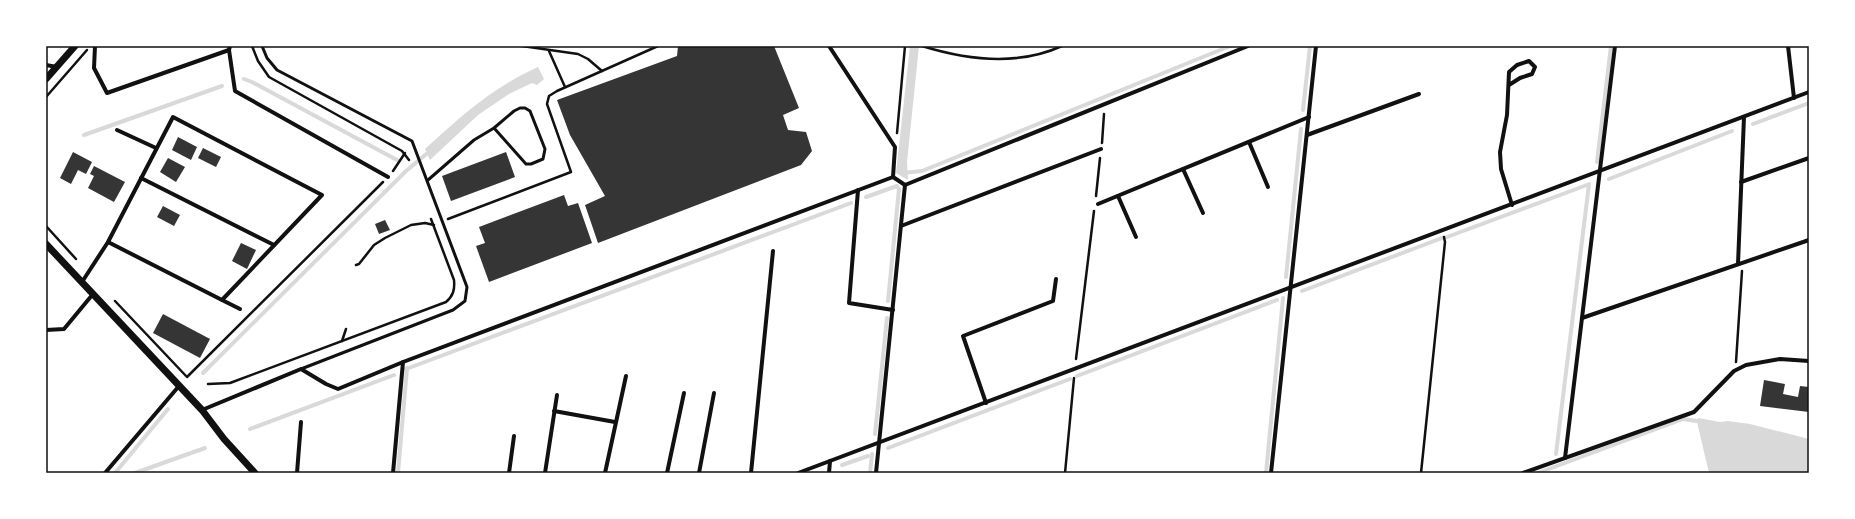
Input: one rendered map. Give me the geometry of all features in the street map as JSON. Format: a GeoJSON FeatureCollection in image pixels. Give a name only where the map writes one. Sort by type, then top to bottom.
{"type":"FeatureCollection","features":[{"type":"Feature","properties":{"kind":"street"},"geometry":{"type":"LineString","coordinates":[[46,79],[75,46]]}},
{"type":"Feature","properties":{"kind":"street"},"geometry":{"type":"LineString","coordinates":[[95,46],[94,68],[107,93],[229,48],[235,91],[388,177]]}},
{"type":"Feature","properties":{"kind":"street"},"geometry":{"type":"LineString","coordinates":[[829,46],[895,147],[893,177]]}},
{"type":"Feature","properties":{"kind":"street"},"geometry":{"type":"LineString","coordinates":[[905,185],[1248,46]]}},
{"type":"Feature","properties":{"kind":"street"},"geometry":{"type":"LineString","coordinates":[[1271,473],[1316,46]]}},
{"type":"Feature","properties":{"kind":"street"},"geometry":{"type":"LineString","coordinates":[[1565,458],[1615,46]]}},
{"type":"Feature","properties":{"kind":"street"},"geometry":{"type":"LineString","coordinates":[[1788,46],[1794,98]]}},
{"type":"Feature","properties":{"kind":"street"},"geometry":{"type":"LineString","coordinates":[[1509,85],[1520,78],[1532,74],[1535,67],[1529,61],[1517,65],[1509,72],[1507,115],[1500,152],[1501,169],[1512,205]]}},
{"type":"Feature","properties":{"kind":"street"},"geometry":{"type":"LineString","coordinates":[[46,64],[57,67]]}},
{"type":"Feature","properties":{"kind":"street"},"geometry":{"type":"LineString","coordinates":[[798,473],[1809,92]]}},
{"type":"Feature","properties":{"kind":"street"},"geometry":{"type":"LineString","coordinates":[[1307,135],[1419,94]]}},
{"type":"Feature","properties":{"kind":"street"},"geometry":{"type":"LineString","coordinates":[[82,282],[108,242],[173,117],[322,195],[222,300]]}},
{"type":"Feature","properties":{"kind":"street"},"geometry":{"type":"LineString","coordinates":[[1098,204],[1309,117]]}},
{"type":"Feature","properties":{"kind":"street"},"geometry":{"type":"LineString","coordinates":[[1740,263],[1741,182],[1744,117]]}},
{"type":"Feature","properties":{"kind":"street"},"geometry":{"type":"LineString","coordinates":[[118,130],[156,148]]}},
{"type":"Feature","properties":{"kind":"street"},"geometry":{"type":"LineString","coordinates":[[1249,142],[1268,187]]}},
{"type":"Feature","properties":{"kind":"street"},"geometry":{"type":"LineString","coordinates":[[901,226],[1101,149]]}},
{"type":"Feature","properties":{"kind":"street"},"geometry":{"type":"LineString","coordinates":[[1741,182],[1809,158]]}},
{"type":"Feature","properties":{"kind":"street"},"geometry":{"type":"LineString","coordinates":[[1183,169],[1203,213]]}},
{"type":"Feature","properties":{"kind":"street"},"geometry":{"type":"LineString","coordinates":[[893,177],[905,185]]}},
{"type":"Feature","properties":{"kind":"street"},"geometry":{"type":"LineString","coordinates":[[202,410],[300,368],[326,384],[338,389],[403,362],[893,177]]}},
{"type":"Feature","properties":{"kind":"street"},"geometry":{"type":"LineString","coordinates":[[141,178],[274,245]]}},
{"type":"Feature","properties":{"kind":"street"},"geometry":{"type":"LineString","coordinates":[[876,473],[905,185]]}},
{"type":"Feature","properties":{"kind":"street"},"geometry":{"type":"LineString","coordinates":[[858,190],[849,303],[892,310]]}},
{"type":"Feature","properties":{"kind":"street"},"geometry":{"type":"LineString","coordinates":[[1118,196],[1136,237]]}},
{"type":"Feature","properties":{"kind":"street"},"geometry":{"type":"LineString","coordinates":[[1582,318],[1809,240]]}},
{"type":"Feature","properties":{"kind":"street"},"geometry":{"type":"LineString","coordinates":[[108,242],[240,309]]}},
{"type":"Feature","properties":{"kind":"street"},"geometry":{"type":"LineString","coordinates":[[46,244],[202,410],[224,439],[255,473]]}},
{"type":"Feature","properties":{"kind":"street"},"geometry":{"type":"LineString","coordinates":[[751,473],[773,251]]}},
{"type":"Feature","properties":{"kind":"street"},"geometry":{"type":"LineString","coordinates":[[986,403],[963,336],[1053,301],[1056,279]]}},
{"type":"Feature","properties":{"kind":"street"},"geometry":{"type":"LineString","coordinates":[[46,330],[64,329],[93,293]]}},
{"type":"Feature","properties":{"kind":"street"},"geometry":{"type":"LineString","coordinates":[[1523,473],[1694,412],[1736,370],[1746,365],[1780,359],[1809,362]]}},
{"type":"Feature","properties":{"kind":"street"},"geometry":{"type":"LineString","coordinates":[[393,473],[403,362]]}},
{"type":"Feature","properties":{"kind":"street"},"geometry":{"type":"LineString","coordinates":[[605,473],[626,376]]}},
{"type":"Feature","properties":{"kind":"street"},"geometry":{"type":"LineString","coordinates":[[105,473],[179,386]]}},
{"type":"Feature","properties":{"kind":"street"},"geometry":{"type":"LineString","coordinates":[[667,473],[684,393]]}},
{"type":"Feature","properties":{"kind":"street"},"geometry":{"type":"LineString","coordinates":[[699,473],[714,393]]}},
{"type":"Feature","properties":{"kind":"street"},"geometry":{"type":"LineString","coordinates":[[545,473],[557,395]]}},
{"type":"Feature","properties":{"kind":"street"},"geometry":{"type":"LineString","coordinates":[[554,411],[615,422]]}},
{"type":"Feature","properties":{"kind":"street"},"geometry":{"type":"LineString","coordinates":[[297,473],[301,422]]}},
{"type":"Feature","properties":{"kind":"street"},"geometry":{"type":"LineString","coordinates":[[509,473],[514,436]]}},
{"type":"Feature","properties":{"kind":"street"},"geometry":{"type":"LineString","coordinates":[[829,473],[830,461]]}},
{"type":"Feature","properties":{"kind":"lane"},"geometry":{"type":"LineString","coordinates":[[262,46],[267,58],[277,70],[412,141],[468,288],[465,301],[453,310],[300,368]]}},
{"type":"Feature","properties":{"kind":"lane"},"geometry":{"type":"LineString","coordinates":[[428,180],[474,140],[494,128],[514,111],[520,108],[525,108],[530,111],[545,149],[543,159],[531,164],[526,164],[494,128]]}},
{"type":"Feature","properties":{"kind":"path"},"geometry":{"type":"LineString","coordinates":[[46,97],[91,46]]}},
{"type":"Feature","properties":{"kind":"path"},"geometry":{"type":"LineString","coordinates":[[252,46],[263,70],[277,83],[404,153],[410,161]]}},
{"type":"Feature","properties":{"kind":"path"},"geometry":{"type":"LineString","coordinates":[[522,46],[578,54],[588,59],[602,71]]}},
{"type":"Feature","properties":{"kind":"path"},"geometry":{"type":"LineString","coordinates":[[895,147],[905,46]]}},
{"type":"Feature","properties":{"kind":"path"},"geometry":{"type":"LineString","coordinates":[[922,46],[944,53],[1006,59],[1028,57],[1062,46]]}},
{"type":"Feature","properties":{"kind":"path"},"geometry":{"type":"LineString","coordinates":[[549,51],[565,87]]}},
{"type":"Feature","properties":{"kind":"path"},"geometry":{"type":"LineString","coordinates":[[1065,473],[1075,368],[1101,149],[1104,104]]}},
{"type":"Feature","properties":{"kind":"path"},"geometry":{"type":"LineString","coordinates":[[114,300],[188,377],[388,177],[396,168],[404,153]]}},
{"type":"Feature","properties":{"kind":"path"},"geometry":{"type":"LineString","coordinates":[[208,384],[230,383],[446,302],[452,297],[455,288],[454,280],[431,218]]}},
{"type":"Feature","properties":{"kind":"path"},"geometry":{"type":"LineString","coordinates":[[356,265],[359,264],[374,244],[385,238],[411,225],[425,223],[434,225]]}},
{"type":"Feature","properties":{"kind":"path"},"geometry":{"type":"LineString","coordinates":[[46,226],[88,272]]}},
{"type":"Feature","properties":{"kind":"path"},"geometry":{"type":"LineString","coordinates":[[1421,473],[1445,242],[1442,231]]}},
{"type":"Feature","properties":{"kind":"path"},"geometry":{"type":"LineString","coordinates":[[1736,370],[1740,263]]}},
{"type":"Feature","properties":{"kind":"path"},"geometry":{"type":"LineString","coordinates":[[342,341],[346,329]]}},
{"type":"Feature","properties":{"kind":"shaded area"},"geometry":{"type":"Polygon","coordinates":[[[910,46],[919,46],[907,162],[908,180],[896,173],[910,46]]]}},
{"type":"Feature","properties":{"kind":"shaded area"},"geometry":{"type":"Polygon","coordinates":[[[538,67],[544,79],[537,85],[532,83],[509,94],[478,115],[430,160],[425,149],[452,125],[492,93],[538,67]]]}},
{"type":"Feature","properties":{"kind":"shaded area"},"geometry":{"type":"Polygon","coordinates":[[[1698,418],[1720,422],[1728,421],[1750,424],[1809,439],[1809,473],[1709,473],[1697,422],[1698,418]]]}},
{"type":"Feature","properties":{"kind":"building"},"geometry":{"type":"Polygon","coordinates":[[[678,46],[774,46],[799,108],[783,115],[788,130],[806,132],[812,151],[801,165],[598,243],[585,205],[605,196],[570,135],[557,100],[677,56],[678,46]]]}},
{"type":"Feature","properties":{"kind":"building"},"geometry":{"type":"Polygon","coordinates":[[[178,137],[197,147],[191,160],[172,150],[178,137]]]}},
{"type":"Feature","properties":{"kind":"building"},"geometry":{"type":"Polygon","coordinates":[[[203,148],[221,157],[216,167],[198,158],[203,148]]]}},
{"type":"Feature","properties":{"kind":"building"},"geometry":{"type":"Polygon","coordinates":[[[73,152],[92,162],[86,174],[78,170],[71,184],[60,178],[73,152]]]}},
{"type":"Feature","properties":{"kind":"building"},"geometry":{"type":"Polygon","coordinates":[[[506,152],[515,177],[451,201],[442,176],[506,152]]]}},
{"type":"Feature","properties":{"kind":"building"},"geometry":{"type":"Polygon","coordinates":[[[168,158],[185,167],[176,182],[160,172],[168,158]]]}},
{"type":"Feature","properties":{"kind":"building"},"geometry":{"type":"Polygon","coordinates":[[[94,166],[125,182],[114,202],[88,188],[94,176],[90,174],[94,166]]]}},
{"type":"Feature","properties":{"kind":"building"},"geometry":{"type":"Polygon","coordinates":[[[564,195],[568,206],[578,203],[592,243],[489,282],[476,246],[485,243],[479,227],[564,195]]]}},
{"type":"Feature","properties":{"kind":"building"},"geometry":{"type":"Polygon","coordinates":[[[163,206],[180,215],[174,226],[157,217],[163,206]]]}},
{"type":"Feature","properties":{"kind":"building"},"geometry":{"type":"Polygon","coordinates":[[[385,220],[390,230],[379,234],[375,224],[385,220]]]}},
{"type":"Feature","properties":{"kind":"building"},"geometry":{"type":"Polygon","coordinates":[[[241,243],[256,250],[247,269],[232,261],[241,243]]]}},
{"type":"Feature","properties":{"kind":"building"},"geometry":{"type":"Polygon","coordinates":[[[163,314],[210,339],[200,358],[153,333],[163,314]]]}},
{"type":"Feature","properties":{"kind":"building"},"geometry":{"type":"Polygon","coordinates":[[[1764,380],[1785,384],[1783,394],[1798,397],[1800,386],[1809,387],[1809,412],[1760,406],[1764,380]]]}},
{"type":"Feature","properties":{"kind":"waterway"},"geometry":{"type":"LineString","coordinates":[[903,173],[922,171],[1230,46]]}},
{"type":"Feature","properties":{"kind":"waterway"},"geometry":{"type":"LineString","coordinates":[[1303,110],[1310,46]]}},
{"type":"Feature","properties":{"kind":"waterway"},"geometry":{"type":"LineString","coordinates":[[1597,162],[1611,46]]}},
{"type":"Feature","properties":{"kind":"waterway"},"geometry":{"type":"LineString","coordinates":[[244,79],[397,160]]}},
{"type":"Feature","properties":{"kind":"waterway"},"geometry":{"type":"LineString","coordinates":[[84,135],[222,86]]}},
{"type":"Feature","properties":{"kind":"waterway"},"geometry":{"type":"LineString","coordinates":[[1753,124],[1809,103]]}},
{"type":"Feature","properties":{"kind":"waterway"},"geometry":{"type":"LineString","coordinates":[[1286,277],[1301,129]]}},
{"type":"Feature","properties":{"kind":"waterway"},"geometry":{"type":"LineString","coordinates":[[1609,179],[1732,131]]}},
{"type":"Feature","properties":{"kind":"waterway"},"geometry":{"type":"LineString","coordinates":[[203,373],[406,171],[430,151]]}},
{"type":"Feature","properties":{"kind":"waterway"},"geometry":{"type":"LineString","coordinates":[[1556,454],[1589,184]]}},
{"type":"Feature","properties":{"kind":"waterway"},"geometry":{"type":"LineString","coordinates":[[1447,237],[1587,185]]}},
{"type":"Feature","properties":{"kind":"waterway"},"geometry":{"type":"LineString","coordinates":[[866,197],[897,186],[899,189],[888,301]]}},
{"type":"Feature","properties":{"kind":"waterway"},"geometry":{"type":"LineString","coordinates":[[406,369],[851,203]]}},
{"type":"Feature","properties":{"kind":"waterway"},"geometry":{"type":"LineString","coordinates":[[1302,291],[1442,238]]}},
{"type":"Feature","properties":{"kind":"waterway"},"geometry":{"type":"LineString","coordinates":[[1266,473],[1283,298]]}},
{"type":"Feature","properties":{"kind":"waterway"},"geometry":{"type":"LineString","coordinates":[[1077,376],[1277,300]]}},
{"type":"Feature","properties":{"kind":"waterway"},"geometry":{"type":"LineString","coordinates":[[875,434],[887,318]]}},
{"type":"Feature","properties":{"kind":"waterway"},"geometry":{"type":"LineString","coordinates":[[398,473],[407,368]]}},
{"type":"Feature","properties":{"kind":"waterway"},"geometry":{"type":"LineString","coordinates":[[250,429],[394,375]]}},
{"type":"Feature","properties":{"kind":"waterway"},"geometry":{"type":"LineString","coordinates":[[888,448],[1070,379]]}},
{"type":"Feature","properties":{"kind":"waterway"},"geometry":{"type":"LineString","coordinates":[[115,473],[168,409]]}},
{"type":"Feature","properties":{"kind":"waterway"},"geometry":{"type":"LineString","coordinates":[[1538,473],[1683,419],[1697,421]]}},
{"type":"Feature","properties":{"kind":"waterway"},"geometry":{"type":"LineString","coordinates":[[135,473],[205,448]]}},
{"type":"Feature","properties":{"kind":"waterway"},"geometry":{"type":"LineString","coordinates":[[870,473],[872,454]]}},
{"type":"Feature","properties":{"kind":"waterway"},"geometry":{"type":"LineString","coordinates":[[842,465],[868,456]]}}]}
